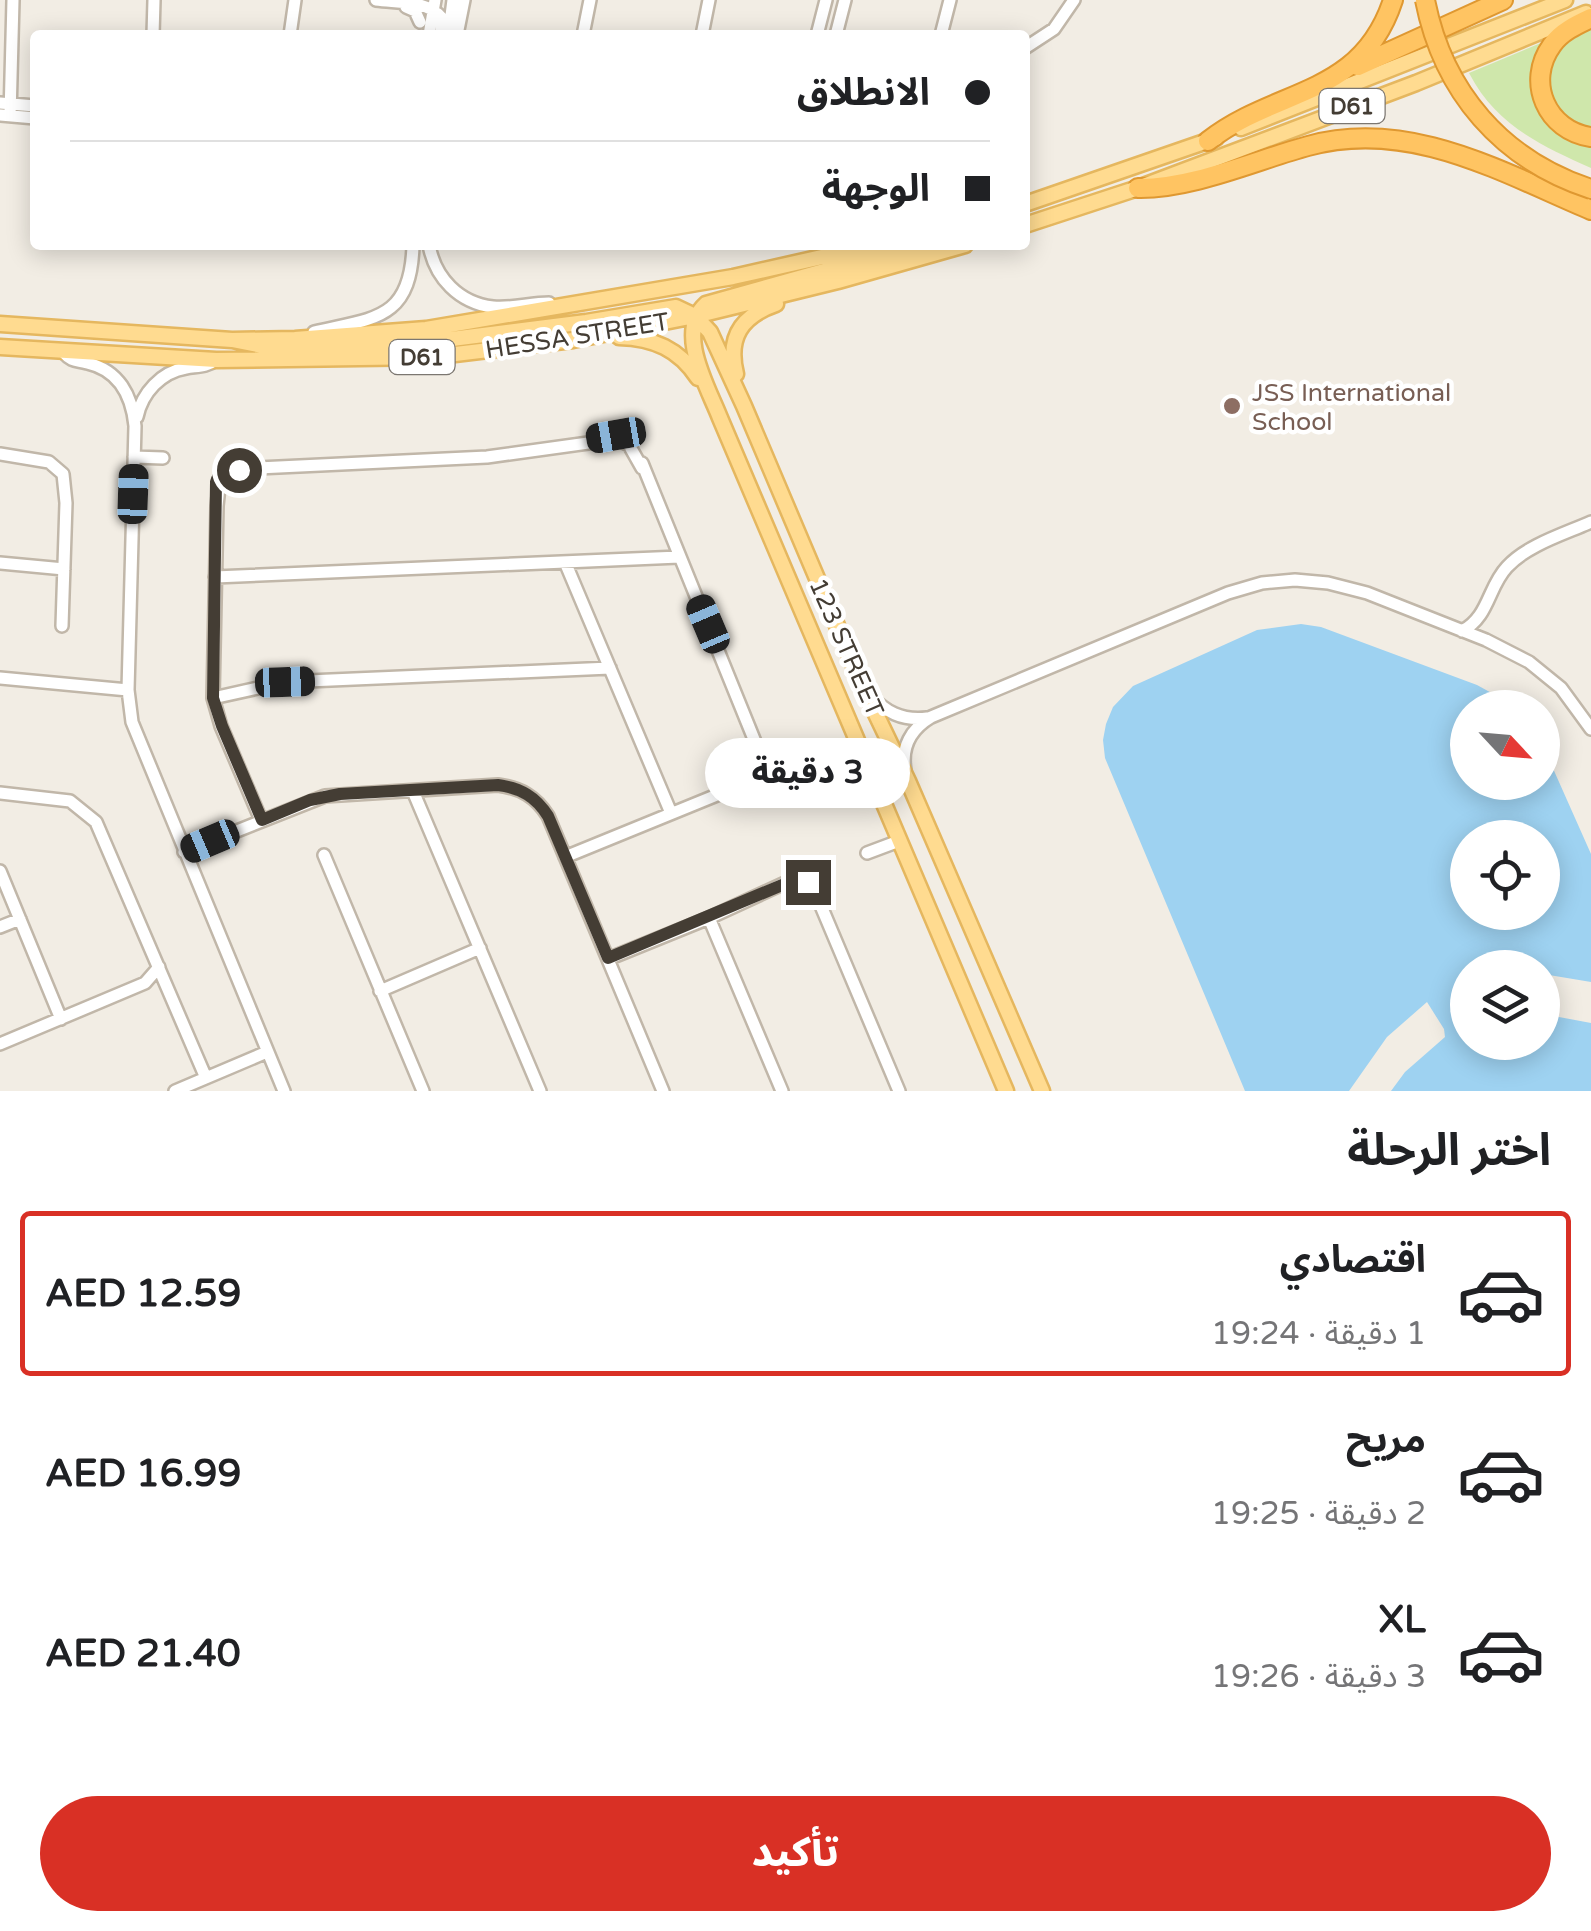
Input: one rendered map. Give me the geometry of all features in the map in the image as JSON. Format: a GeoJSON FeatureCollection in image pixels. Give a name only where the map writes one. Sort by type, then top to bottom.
{"type":"FeatureCollection","features":[{"type":"Feature","properties":{"kind":"highway"},"geometry":{"type":"LineString","coordinates":[[1340,75],[1376,38],[1394,0]]}},
{"type":"Feature","properties":{"kind":"highway"},"geometry":{"type":"LineString","coordinates":[[1425,0],[1443,61],[1481,120],[1517,153],[1559,178],[1591,189]]}},
{"type":"Feature","properties":{"kind":"highway"},"geometry":{"type":"LineString","coordinates":[[1208,141],[1233,124],[1502,0]]}},
{"type":"Feature","properties":{"kind":"highway"},"geometry":{"type":"LineString","coordinates":[[1582,18],[1552,46],[1544,59],[1540,83],[1554,119],[1574,133],[1591,137]]}},
{"type":"Feature","properties":{"kind":"highway"},"geometry":{"type":"LineString","coordinates":[[1138,188],[1172,186],[1326,141],[1375,137],[1408,140],[1457,154],[1591,210]]}},
{"type":"Feature","properties":{"kind":"main road","name":"D61"},"geometry":{"type":"LineString","coordinates":[[1030,202],[1208,141],[1566,0]]}},
{"type":"Feature","properties":{"kind":"main road","name":"D61"},"geometry":{"type":"LineString","coordinates":[[1030,223],[1138,188],[1582,18]]}},
{"type":"Feature","properties":{"kind":"main road","name":"HESSA STREET"},"geometry":{"type":"LineString","coordinates":[[0,324],[232,340],[426,329],[733,277],[853,250]]}},
{"type":"Feature","properties":{"kind":"main road"},"geometry":{"type":"LineString","coordinates":[[232,340],[262,348],[320,349],[420,343],[676,307],[695,316],[706,304],[724,296],[898,250]]}},
{"type":"Feature","properties":{"kind":"main road","name":"HESSA STREET"},"geometry":{"type":"LineString","coordinates":[[0,347],[64,354],[216,360],[430,357],[573,340],[695,316],[838,282],[949,250]]}},
{"type":"Feature","properties":{"kind":"main road"},"geometry":{"type":"LineString","coordinates":[[744,406],[732,356],[734,340],[744,320],[766,307],[838,282]]}},
{"type":"Feature","properties":{"kind":"main road","name":"123 STREET"},"geometry":{"type":"LineString","coordinates":[[695,316],[710,332],[744,406],[863,688],[908,781],[1042,1091]]}},
{"type":"Feature","properties":{"kind":"main road","name":"123 STREET"},"geometry":{"type":"LineString","coordinates":[[695,316],[695,350],[720,418],[1006,1091]]}},
{"type":"Feature","properties":{"kind":"main road"},"geometry":{"type":"LineString","coordinates":[[573,340],[640,338],[658,342],[689,365],[720,418]]}},
{"type":"Feature","properties":{"kind":"street"},"geometry":{"type":"LineString","coordinates":[[5,110],[13,0]]}},
{"type":"Feature","properties":{"kind":"street"},"geometry":{"type":"LineString","coordinates":[[153,30],[154,0]]}},
{"type":"Feature","properties":{"kind":"street"},"geometry":{"type":"LineString","coordinates":[[291,30],[294,0]]}},
{"type":"Feature","properties":{"kind":"street"},"geometry":{"type":"LineString","coordinates":[[376,0],[428,4],[442,18],[444,30]]}},
{"type":"Feature","properties":{"kind":"street"},"geometry":{"type":"LineString","coordinates":[[446,30],[453,0]]}},
{"type":"Feature","properties":{"kind":"street"},"geometry":{"type":"LineString","coordinates":[[458,30],[464,0]]}},
{"type":"Feature","properties":{"kind":"street"},"geometry":{"type":"LineString","coordinates":[[584,30],[590,0]]}},
{"type":"Feature","properties":{"kind":"street"},"geometry":{"type":"LineString","coordinates":[[703,30],[709,0]]}},
{"type":"Feature","properties":{"kind":"street"},"geometry":{"type":"LineString","coordinates":[[818,30],[826,0]]}},
{"type":"Feature","properties":{"kind":"street"},"geometry":{"type":"LineString","coordinates":[[837,30],[845,0]]}},
{"type":"Feature","properties":{"kind":"street"},"geometry":{"type":"LineString","coordinates":[[942,30],[950,0]]}},
{"type":"Feature","properties":{"kind":"street"},"geometry":{"type":"LineString","coordinates":[[1030,45],[1054,29],[1074,0]]}},
{"type":"Feature","properties":{"kind":"street"},"geometry":{"type":"LineString","coordinates":[[392,2],[412,9],[419,29]]}},
{"type":"Feature","properties":{"kind":"street"},"geometry":{"type":"LineString","coordinates":[[419,29],[428,4]]}},
{"type":"Feature","properties":{"kind":"street"},"geometry":{"type":"LineString","coordinates":[[428,4],[429,30]]}},
{"type":"Feature","properties":{"kind":"street"},"geometry":{"type":"LineString","coordinates":[[5,110],[30,107]]}},
{"type":"Feature","properties":{"kind":"street"},"geometry":{"type":"LineString","coordinates":[[5,110],[30,117]]}},
{"type":"Feature","properties":{"kind":"street"},"geometry":{"type":"LineString","coordinates":[[295,339],[368,322],[392,307],[408,283],[412,250]]}},
{"type":"Feature","properties":{"kind":"street"},"geometry":{"type":"LineString","coordinates":[[432,250],[443,279],[478,304],[573,304]]}},
{"type":"Feature","properties":{"kind":"street"},"geometry":{"type":"LineString","coordinates":[[64,354],[116,378],[128,395],[135,426]]}},
{"type":"Feature","properties":{"kind":"street"},"geometry":{"type":"LineString","coordinates":[[216,360],[202,367],[177,370],[160,380],[142,400],[135,426],[128,690],[136,738],[284,1091]]}},
{"type":"Feature","properties":{"kind":"street"},"geometry":{"type":"LineString","coordinates":[[262,820],[214,703],[216,482],[221,472],[232,467],[487,457],[624,436],[632,442],[755,737],[761,765],[755,774],[734,786],[565,857]]}},
{"type":"Feature","properties":{"kind":"street"},"geometry":{"type":"LineString","coordinates":[[0,454],[53,458],[62,462],[68,476],[62,626]]}},
{"type":"Feature","properties":{"kind":"street"},"geometry":{"type":"LineString","coordinates":[[134,457],[163,458]]}},
{"type":"Feature","properties":{"kind":"street"},"geometry":{"type":"LineString","coordinates":[[1462,631],[1484,611],[1509,564],[1591,522]]}},
{"type":"Feature","properties":{"kind":"street"},"geometry":{"type":"LineString","coordinates":[[215,577],[570,562],[641,558],[677,551]]}},
{"type":"Feature","properties":{"kind":"street"},"geometry":{"type":"LineString","coordinates":[[570,562],[580,598],[671,813]]}},
{"type":"Feature","properties":{"kind":"street"},"geometry":{"type":"LineString","coordinates":[[0,563],[64,569]]}},
{"type":"Feature","properties":{"kind":"street"},"geometry":{"type":"LineString","coordinates":[[908,781],[904,765],[908,740],[931,717],[1142,627],[1262,584],[1312,581],[1347,587],[1509,650],[1546,674],[1591,729]]}},
{"type":"Feature","properties":{"kind":"street"},"geometry":{"type":"LineString","coordinates":[[1484,611],[1482,626],[1486,640]]}},
{"type":"Feature","properties":{"kind":"street"},"geometry":{"type":"LineString","coordinates":[[214,703],[285,682],[568,670],[607,662]]}},
{"type":"Feature","properties":{"kind":"street"},"geometry":{"type":"LineString","coordinates":[[0,678],[128,690]]}},
{"type":"Feature","properties":{"kind":"street"},"geometry":{"type":"LineString","coordinates":[[863,688],[893,714],[916,719],[931,717]]}},
{"type":"Feature","properties":{"kind":"street"},"geometry":{"type":"LineString","coordinates":[[184,852],[325,796],[498,785],[522,791],[542,806],[548,816],[663,1091]]}},
{"type":"Feature","properties":{"kind":"street"},"geometry":{"type":"LineString","coordinates":[[418,791],[428,826],[540,1091]]}},
{"type":"Feature","properties":{"kind":"street"},"geometry":{"type":"LineString","coordinates":[[0,792],[60,798],[89,814],[102,831],[206,1078]]}},
{"type":"Feature","properties":{"kind":"street"},"geometry":{"type":"LineString","coordinates":[[867,854],[899,841]]}},
{"type":"Feature","properties":{"kind":"street"},"geometry":{"type":"LineString","coordinates":[[324,855],[423,1091]]}},
{"type":"Feature","properties":{"kind":"street"},"geometry":{"type":"LineString","coordinates":[[0,872],[61,1018]]}},
{"type":"Feature","properties":{"kind":"street"},"geometry":{"type":"LineString","coordinates":[[608,958],[794,880],[808,882],[900,1091]]}},
{"type":"Feature","properties":{"kind":"street"},"geometry":{"type":"LineString","coordinates":[[709,918],[782,1091]]}},
{"type":"Feature","properties":{"kind":"street"},"geometry":{"type":"LineString","coordinates":[[0,927],[20,919]]}},
{"type":"Feature","properties":{"kind":"street"},"geometry":{"type":"LineString","coordinates":[[380,991],[480,948]]}},
{"type":"Feature","properties":{"kind":"street"},"geometry":{"type":"LineString","coordinates":[[145,983],[160,967]]}},
{"type":"Feature","properties":{"kind":"street"},"geometry":{"type":"LineString","coordinates":[[0,1044],[145,983],[166,983]]}},
{"type":"Feature","properties":{"kind":"street"},"geometry":{"type":"LineString","coordinates":[[1018,1034],[1034,1091]]}},
{"type":"Feature","properties":{"kind":"street"},"geometry":{"type":"LineString","coordinates":[[174,1091],[268,1052]]}},
{"type":"Feature","properties":{"kind":"green space"},"geometry":{"type":"Polygon","coordinates":[[[1591,24],[1591,130],[1558,108],[1547,85],[1547,72],[1557,48],[1591,24]]]}},
{"type":"Feature","properties":{"kind":"green space"},"geometry":{"type":"Polygon","coordinates":[[[1548,40],[1534,88],[1591,143],[1591,168],[1537,142],[1506,120],[1469,73],[1548,40]]]}},
{"type":"Feature","properties":{"kind":"water"},"geometry":{"type":"Polygon","coordinates":[[[1301,624],[1321,627],[1486,690],[1450,690],[1450,800],[1560,800],[1560,784],[1591,854],[1591,982],[1560,977],[1560,950],[1450,950],[1450,1060],[1560,1060],[1560,1017],[1591,1023],[1591,1091],[1391,1091],[1405,1072],[1445,1037],[1427,1002],[1387,1037],[1349,1091],[1245,1091],[1105,758],[1106,724],[1113,707],[1133,686],[1257,630],[1301,624]]]}},
{"type":"Feature","properties":{"kind":"place","name":"JSS International School"},"geometry":{"type":"Point","coordinates":[1232,406]}},
{"type":"Feature","properties":{"kind":"route"},"geometry":{"type":"LineString","coordinates":[[239,470],[258,468],[228,468],[218,475],[216,482],[212,685],[222,726],[262,820],[310,800],[340,794],[498,785],[522,791],[542,806],[548,816],[608,958],[794,880],[808,882]]}}]}
